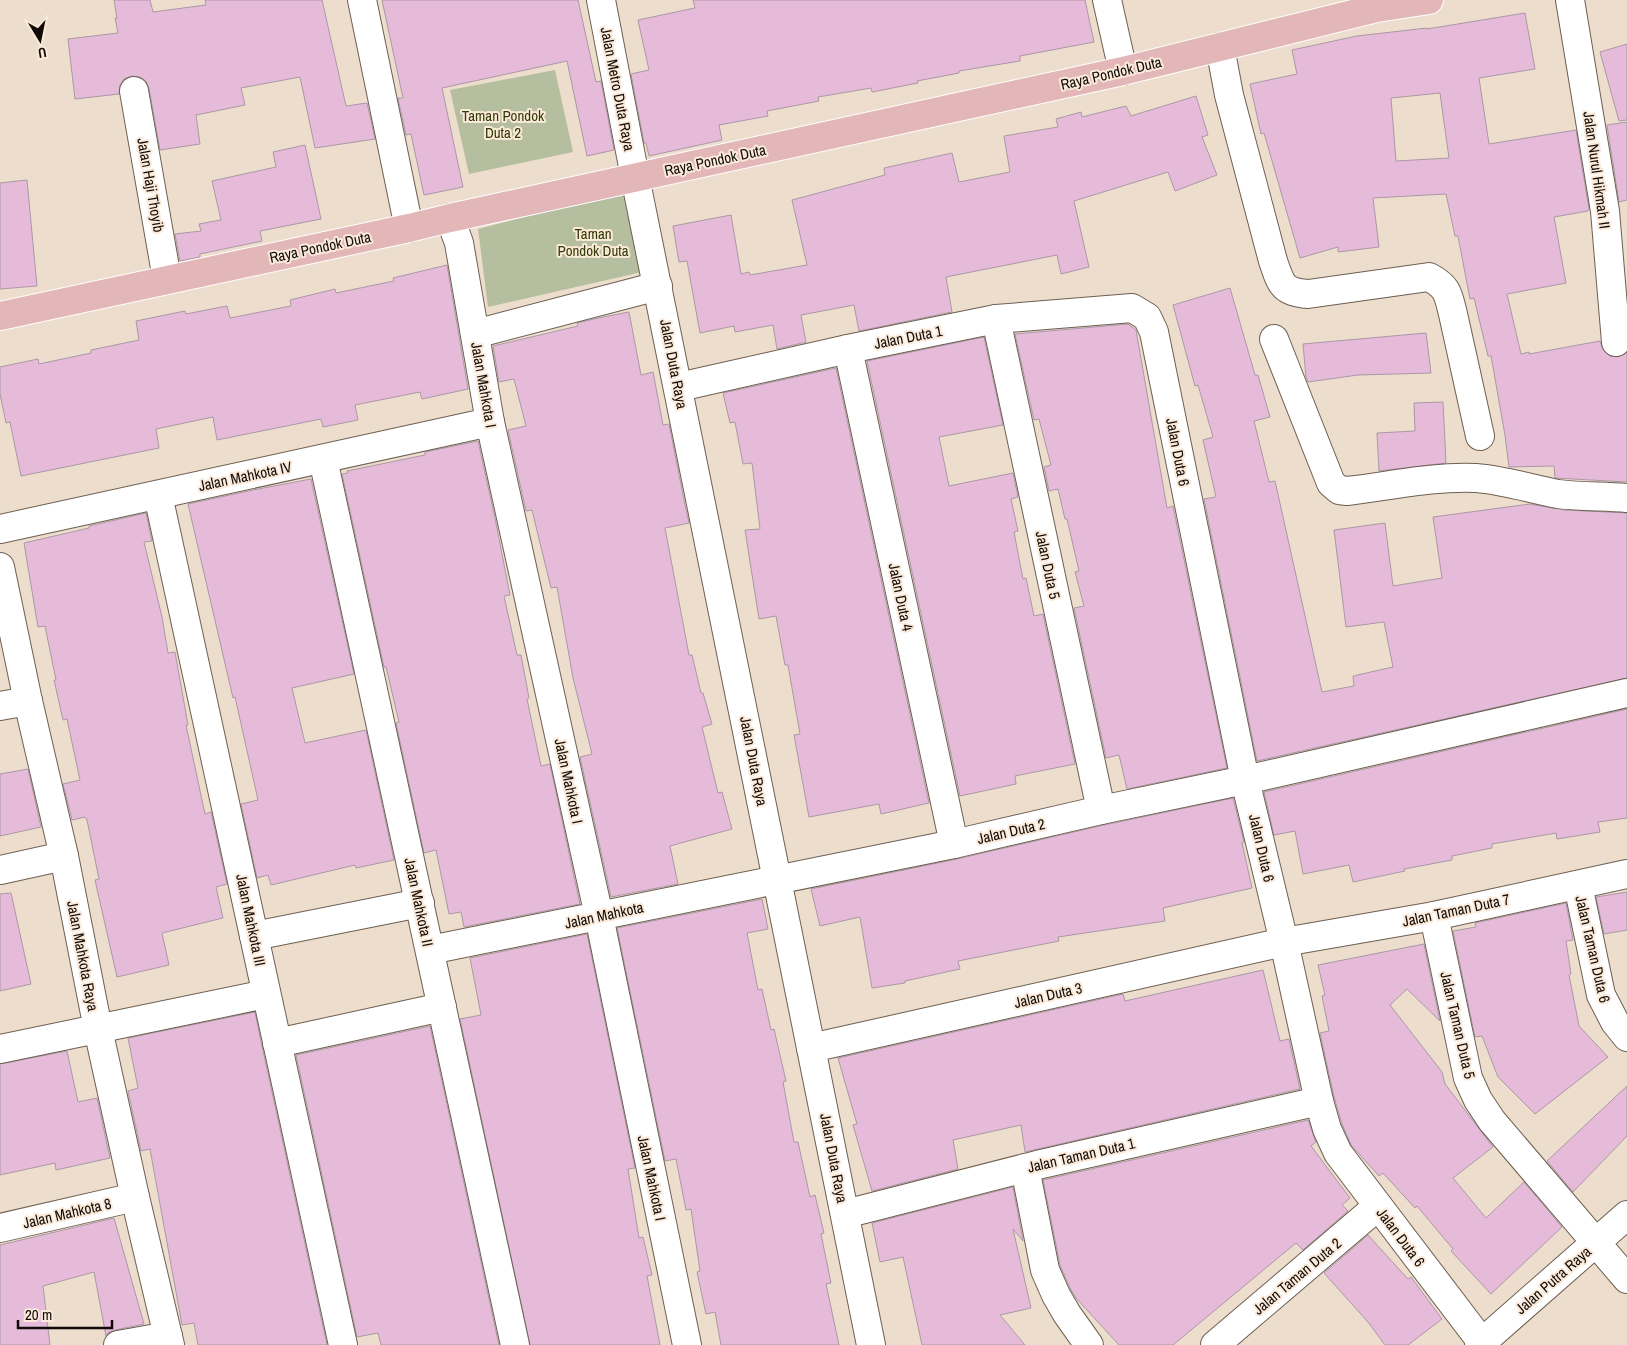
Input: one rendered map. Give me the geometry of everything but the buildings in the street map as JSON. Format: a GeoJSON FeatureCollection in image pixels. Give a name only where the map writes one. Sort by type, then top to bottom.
{"type":"FeatureCollection","features":[{"type":"Feature","properties":{"kind":"main road","name":"Raya Pondok Duta"},"geometry":{"type":"LineString","coordinates":[[0,316],[1123,71],[1377,8],[1429,0]]}},
{"type":"Feature","properties":{"kind":"street"},"geometry":{"type":"LineString","coordinates":[[362,0],[409,228]]}},
{"type":"Feature","properties":{"kind":"street","name":"Jalan Metro Duta Raya"},"geometry":{"type":"LineString","coordinates":[[601,0],[635,177]]}},
{"type":"Feature","properties":{"kind":"street"},"geometry":{"type":"LineString","coordinates":[[1107,0],[1123,71]]}},
{"type":"Feature","properties":{"kind":"street","name":"Jalan Nurul Hikmah II"},"geometry":{"type":"LineString","coordinates":[[1570,0],[1605,211],[1616,342]]}},
{"type":"Feature","properties":{"kind":"street"},"geometry":{"type":"LineString","coordinates":[[1220,47],[1229,95],[1273,262],[1281,283],[1293,293],[1308,294],[1429,277],[1442,284],[1454,314],[1480,436]]}},
{"type":"Feature","properties":{"kind":"street","name":"Jalan Haji Thoyib"},"geometry":{"type":"LineString","coordinates":[[134,91],[167,279]]}},
{"type":"Feature","properties":{"kind":"street","name":"Jalan Duta Raya"},"geometry":{"type":"LineString","coordinates":[[635,177],[679,387],[871,1345]]}},
{"type":"Feature","properties":{"kind":"street","name":"Jalan Mahkota I"},"geometry":{"type":"LineString","coordinates":[[450,218],[459,243],[490,422],[599,916],[687,1345]]}},
{"type":"Feature","properties":{"kind":"street"},"geometry":{"type":"LineString","coordinates":[[475,334],[658,286]]}},
{"type":"Feature","properties":{"kind":"street","name":"Jalan Duta 1"},"geometry":{"type":"LineString","coordinates":[[679,387],[848,349],[996,319],[1132,308],[1140,312]]}},
{"type":"Feature","properties":{"kind":"street","name":"Jalan Duta 6"},"geometry":{"type":"LineString","coordinates":[[1140,312],[1147,317],[1154,332],[1245,780],[1327,1130],[1338,1153],[1482,1344]]}},
{"type":"Feature","properties":{"kind":"street","name":"Jalan Duta 5"},"geometry":{"type":"LineString","coordinates":[[996,319],[1101,810]]}},
{"type":"Feature","properties":{"kind":"street"},"geometry":{"type":"LineString","coordinates":[[1274,339],[1332,483],[1339,490],[1347,491],[1444,478],[1477,478],[1508,482],[1561,494],[1627,498]]}},
{"type":"Feature","properties":{"kind":"street","name":"Jalan Duta 4"},"geometry":{"type":"LineString","coordinates":[[848,349],[954,844]]}},
{"type":"Feature","properties":{"kind":"street","name":"Jalan Mahkota IV"},"geometry":{"type":"LineString","coordinates":[[0,529],[490,422]]}},
{"type":"Feature","properties":{"kind":"street","name":"Jalan Mahkota II"},"geometry":{"type":"LineString","coordinates":[[323,459],[515,1345]]}},
{"type":"Feature","properties":{"kind":"street","name":"Jalan Mahkota III"},"geometry":{"type":"LineString","coordinates":[[158,495],[343,1345]]}},
{"type":"Feature","properties":{"kind":"street","name":"Jalan Mahkota Raya"},"geometry":{"type":"LineString","coordinates":[[0,567],[28,701],[64,856],[98,1029],[169,1341]]}},
{"type":"Feature","properties":{"kind":"street","name":"Jalan Duta 2"},"geometry":{"type":"LineString","coordinates":[[777,879],[954,844],[1101,810],[1245,780],[1627,692]]}},
{"type":"Feature","properties":{"kind":"street"},"geometry":{"type":"LineString","coordinates":[[0,706],[28,701]]}},
{"type":"Feature","properties":{"kind":"street"},"geometry":{"type":"LineString","coordinates":[[0,870],[64,856]]}},
{"type":"Feature","properties":{"kind":"street","name":"Jalan Taman Duta 7"},"geometry":{"type":"LineString","coordinates":[[1284,942],[1434,916],[1627,874]]}},
{"type":"Feature","properties":{"kind":"street","name":"Jalan Mahkota"},"geometry":{"type":"LineString","coordinates":[[430,950],[777,879]]}},
{"type":"Feature","properties":{"kind":"street","name":"Jalan Taman Duta 6"},"geometry":{"type":"LineString","coordinates":[[1578,884],[1601,995],[1615,1022],[1627,1037]]}},
{"type":"Feature","properties":{"kind":"street"},"geometry":{"type":"LineString","coordinates":[[254,936],[420,903]]}},
{"type":"Feature","properties":{"kind":"street","name":"Jalan Taman Duta 5"},"geometry":{"type":"LineString","coordinates":[[1434,916],[1468,1078],[1478,1100],[1492,1121],[1627,1279]]}},
{"type":"Feature","properties":{"kind":"street","name":"Jalan Duta 3"},"geometry":{"type":"LineString","coordinates":[[811,1048],[1284,942]]}},
{"type":"Feature","properties":{"kind":"street"},"geometry":{"type":"LineString","coordinates":[[0,1049],[266,994]]}},
{"type":"Feature","properties":{"kind":"street"},"geometry":{"type":"LineString","coordinates":[[277,1043],[442,1007]]}},
{"type":"Feature","properties":{"kind":"street","name":"Jalan Taman Duta 1"},"geometry":{"type":"LineString","coordinates":[[845,1214],[1025,1168],[1319,1101]]}},
{"type":"Feature","properties":{"kind":"street"},"geometry":{"type":"LineString","coordinates":[[1025,1168],[1046,1270],[1056,1295],[1089,1345]]}},
{"type":"Feature","properties":{"kind":"street","name":"Jalan Mahkota 8"},"geometry":{"type":"LineString","coordinates":[[0,1228],[135,1198]]}},
{"type":"Feature","properties":{"kind":"street","name":"Jalan Taman Duta 2"},"geometry":{"type":"LineString","coordinates":[[1215,1345],[1378,1206]]}},
{"type":"Feature","properties":{"kind":"street","name":"Jalan Putra Raya"},"geometry":{"type":"LineString","coordinates":[[1482,1344],[1627,1216]]}},
{"type":"Feature","properties":{"kind":"street"},"geometry":{"type":"LineString","coordinates":[[118,1345],[169,1341]]}},
{"type":"Feature","properties":{"kind":"green space","name":"Taman Pondok Duta 2"},"geometry":{"type":"Polygon","coordinates":[[[555,70],[573,152],[469,174],[450,90],[555,70]]]}},
{"type":"Feature","properties":{"kind":"green space","name":"Taman Pondok Duta"},"geometry":{"type":"Polygon","coordinates":[[[626,191],[642,272],[488,307],[478,229],[626,191]]]}}]}
